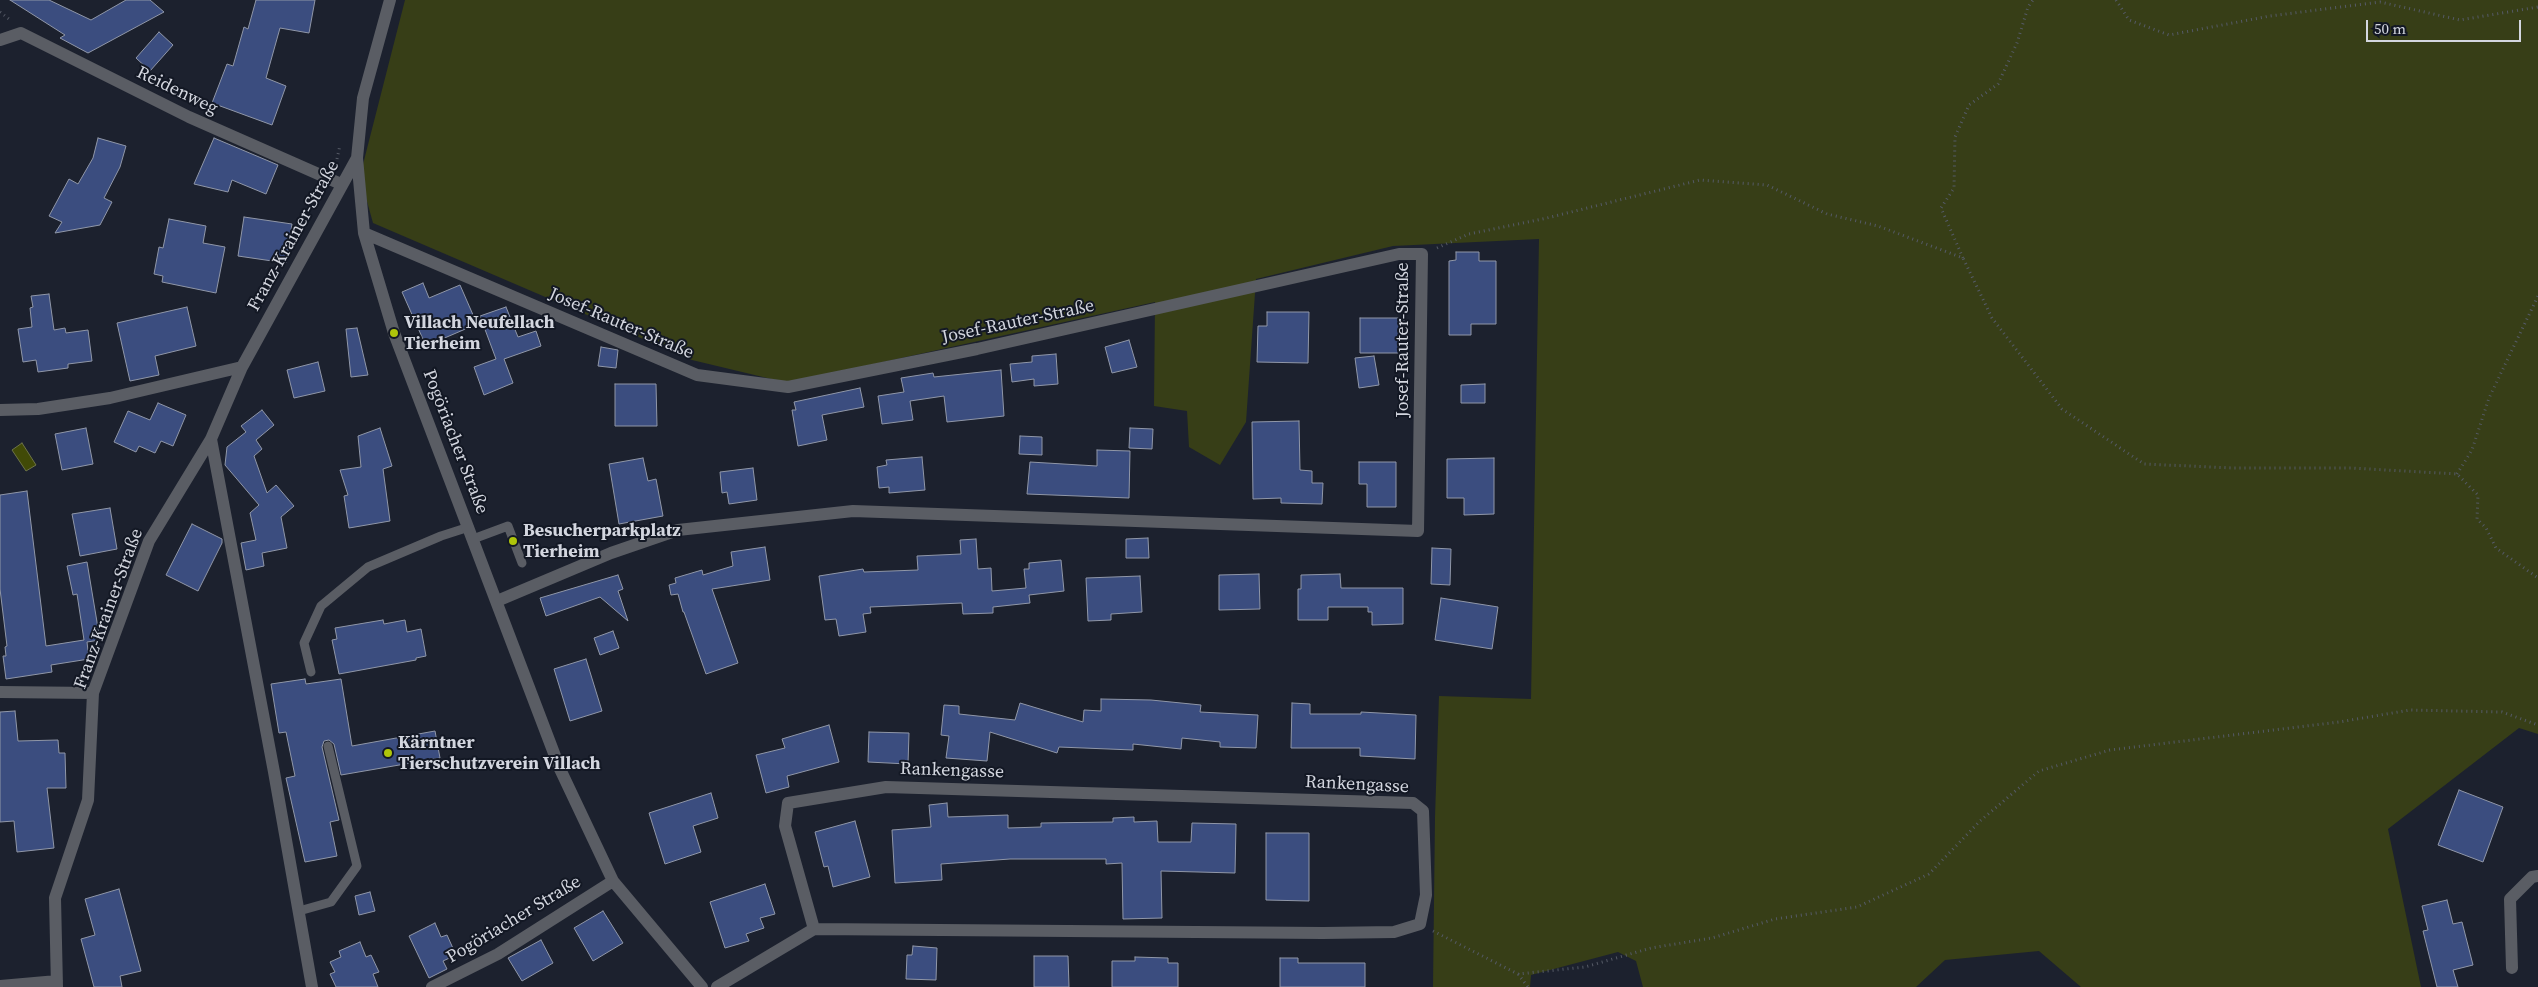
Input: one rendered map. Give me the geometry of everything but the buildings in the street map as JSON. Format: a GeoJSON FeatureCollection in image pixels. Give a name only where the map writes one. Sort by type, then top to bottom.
{"type":"FeatureCollection","features":[{"type":"Feature","properties":{"kind":"street","name":"Pogöriacher Straße"},"geometry":{"type":"LineString","coordinates":[[390,0],[363,98],[357,158],[364,233],[394,334],[560,769],[613,881],[702,987]]}},
{"type":"Feature","properties":{"kind":"street","name":"Reidenweg"},"geometry":{"type":"LineString","coordinates":[[0,40],[21,33],[189,117],[341,184]]}},
{"type":"Feature","properties":{"kind":"street","name":"Franz-Krainer-Straße"},"geometry":{"type":"LineString","coordinates":[[0,986],[57,984],[55,898],[88,800],[93,693],[149,541],[211,439],[242,367],[357,158]]}},
{"type":"Feature","properties":{"kind":"street","name":"Josef-Rauter-Straße"},"geometry":{"type":"LineString","coordinates":[[364,233],[697,375],[788,387],[977,349],[1399,254],[1422,254],[1418,531],[853,511],[678,530],[611,553],[497,601]]}},
{"type":"Feature","properties":{"kind":"street"},"geometry":{"type":"LineString","coordinates":[[0,410],[38,409],[110,398],[242,367]]}},
{"type":"Feature","properties":{"kind":"street"},"geometry":{"type":"LineString","coordinates":[[211,439],[312,987]]}},
{"type":"Feature","properties":{"kind":"street"},"geometry":{"type":"LineString","coordinates":[[0,692],[93,693]]}},
{"type":"Feature","properties":{"kind":"street","name":"Rankengasse"},"geometry":{"type":"LineString","coordinates":[[814,928],[785,826],[788,803],[886,787],[1413,803],[1423,811],[1426,895],[1420,924]]}},
{"type":"Feature","properties":{"kind":"street"},"geometry":{"type":"LineString","coordinates":[[2512,968],[2510,899],[2532,877],[2538,876]]}},
{"type":"Feature","properties":{"kind":"street","name":"Pogöriacher Straße"},"geometry":{"type":"LineString","coordinates":[[432,987],[498,954],[613,881]]}},
{"type":"Feature","properties":{"kind":"street"},"geometry":{"type":"LineString","coordinates":[[717,987],[814,928],[1323,934],[1394,932],[1420,924]]}},
{"type":"Feature","properties":{"kind":"lane"},"geometry":{"type":"LineString","coordinates":[[312,672],[304,643],[321,606],[368,567],[441,536],[508,526],[522,563]]}},
{"type":"Feature","properties":{"kind":"lane"},"geometry":{"type":"LineString","coordinates":[[299,912],[331,902],[357,866],[328,746]]}},
{"type":"Feature","properties":{"kind":"path"},"geometry":{"type":"LineString","coordinates":[[2033,0],[2028,7],[2017,43],[1998,84],[1969,106],[1955,136],[1954,188],[1941,208],[1992,318],[2062,409],[2144,464],[2234,468],[2351,468],[2457,474],[2478,495],[2477,519],[2486,528],[2496,548],[2538,578]]}},
{"type":"Feature","properties":{"kind":"path"},"geometry":{"type":"LineString","coordinates":[[2116,0],[2129,20],[2169,35],[2270,16],[2380,2],[2460,20],[2538,7]]}},
{"type":"Feature","properties":{"kind":"path"},"geometry":{"type":"LineString","coordinates":[[1422,254],[1469,234],[1547,218],[1700,180],[1768,185],[1827,214],[1878,226],[1963,258]]}},
{"type":"Feature","properties":{"kind":"path"},"geometry":{"type":"LineString","coordinates":[[2457,474],[2472,450],[2489,398],[2538,296]]}},
{"type":"Feature","properties":{"kind":"path"},"geometry":{"type":"LineString","coordinates":[[1518,974],[1585,968],[1651,948],[1712,938],[1775,919],[1857,907],[1929,874],[1980,820],[2039,771],[2110,750],[2339,722],[2410,710],[2502,712],[2538,725]]}},
{"type":"Feature","properties":{"kind":"path"},"geometry":{"type":"LineString","coordinates":[[1420,924],[1518,974],[1528,987]]}},
{"type":"Feature","properties":{"kind":"shaded area"},"geometry":{"type":"Polygon","coordinates":[[[405,0],[2538,0],[2538,734],[2519,728],[2388,829],[2421,987],[2081,987],[2039,951],[1945,960],[1916,987],[1643,987],[1636,961],[1618,952],[1531,975],[1530,987],[1433,987],[1435,817],[1439,696],[1531,699],[1539,239],[1393,246],[1256,279],[1246,422],[1220,465],[1189,447],[1187,411],[1154,406],[1155,302],[788,383],[692,360],[373,223],[360,176],[405,0]]]}},
{"type":"Feature","properties":{"kind":"shaded area"},"geometry":{"type":"Polygon","coordinates":[[[22,443],[36,465],[26,471],[12,450],[22,443]]]}},
{"type":"Feature","properties":{"kind":"place","name":"Villach Neufellach Tierheim"},"geometry":{"type":"Point","coordinates":[394,333]}},
{"type":"Feature","properties":{"kind":"place","name":"Besucherparkplatz Tierheim"},"geometry":{"type":"Point","coordinates":[513,541]}},
{"type":"Feature","properties":{"kind":"place","name":"Kärntner Tierschutzverein Villach"},"geometry":{"type":"Point","coordinates":[388,753]}}]}
